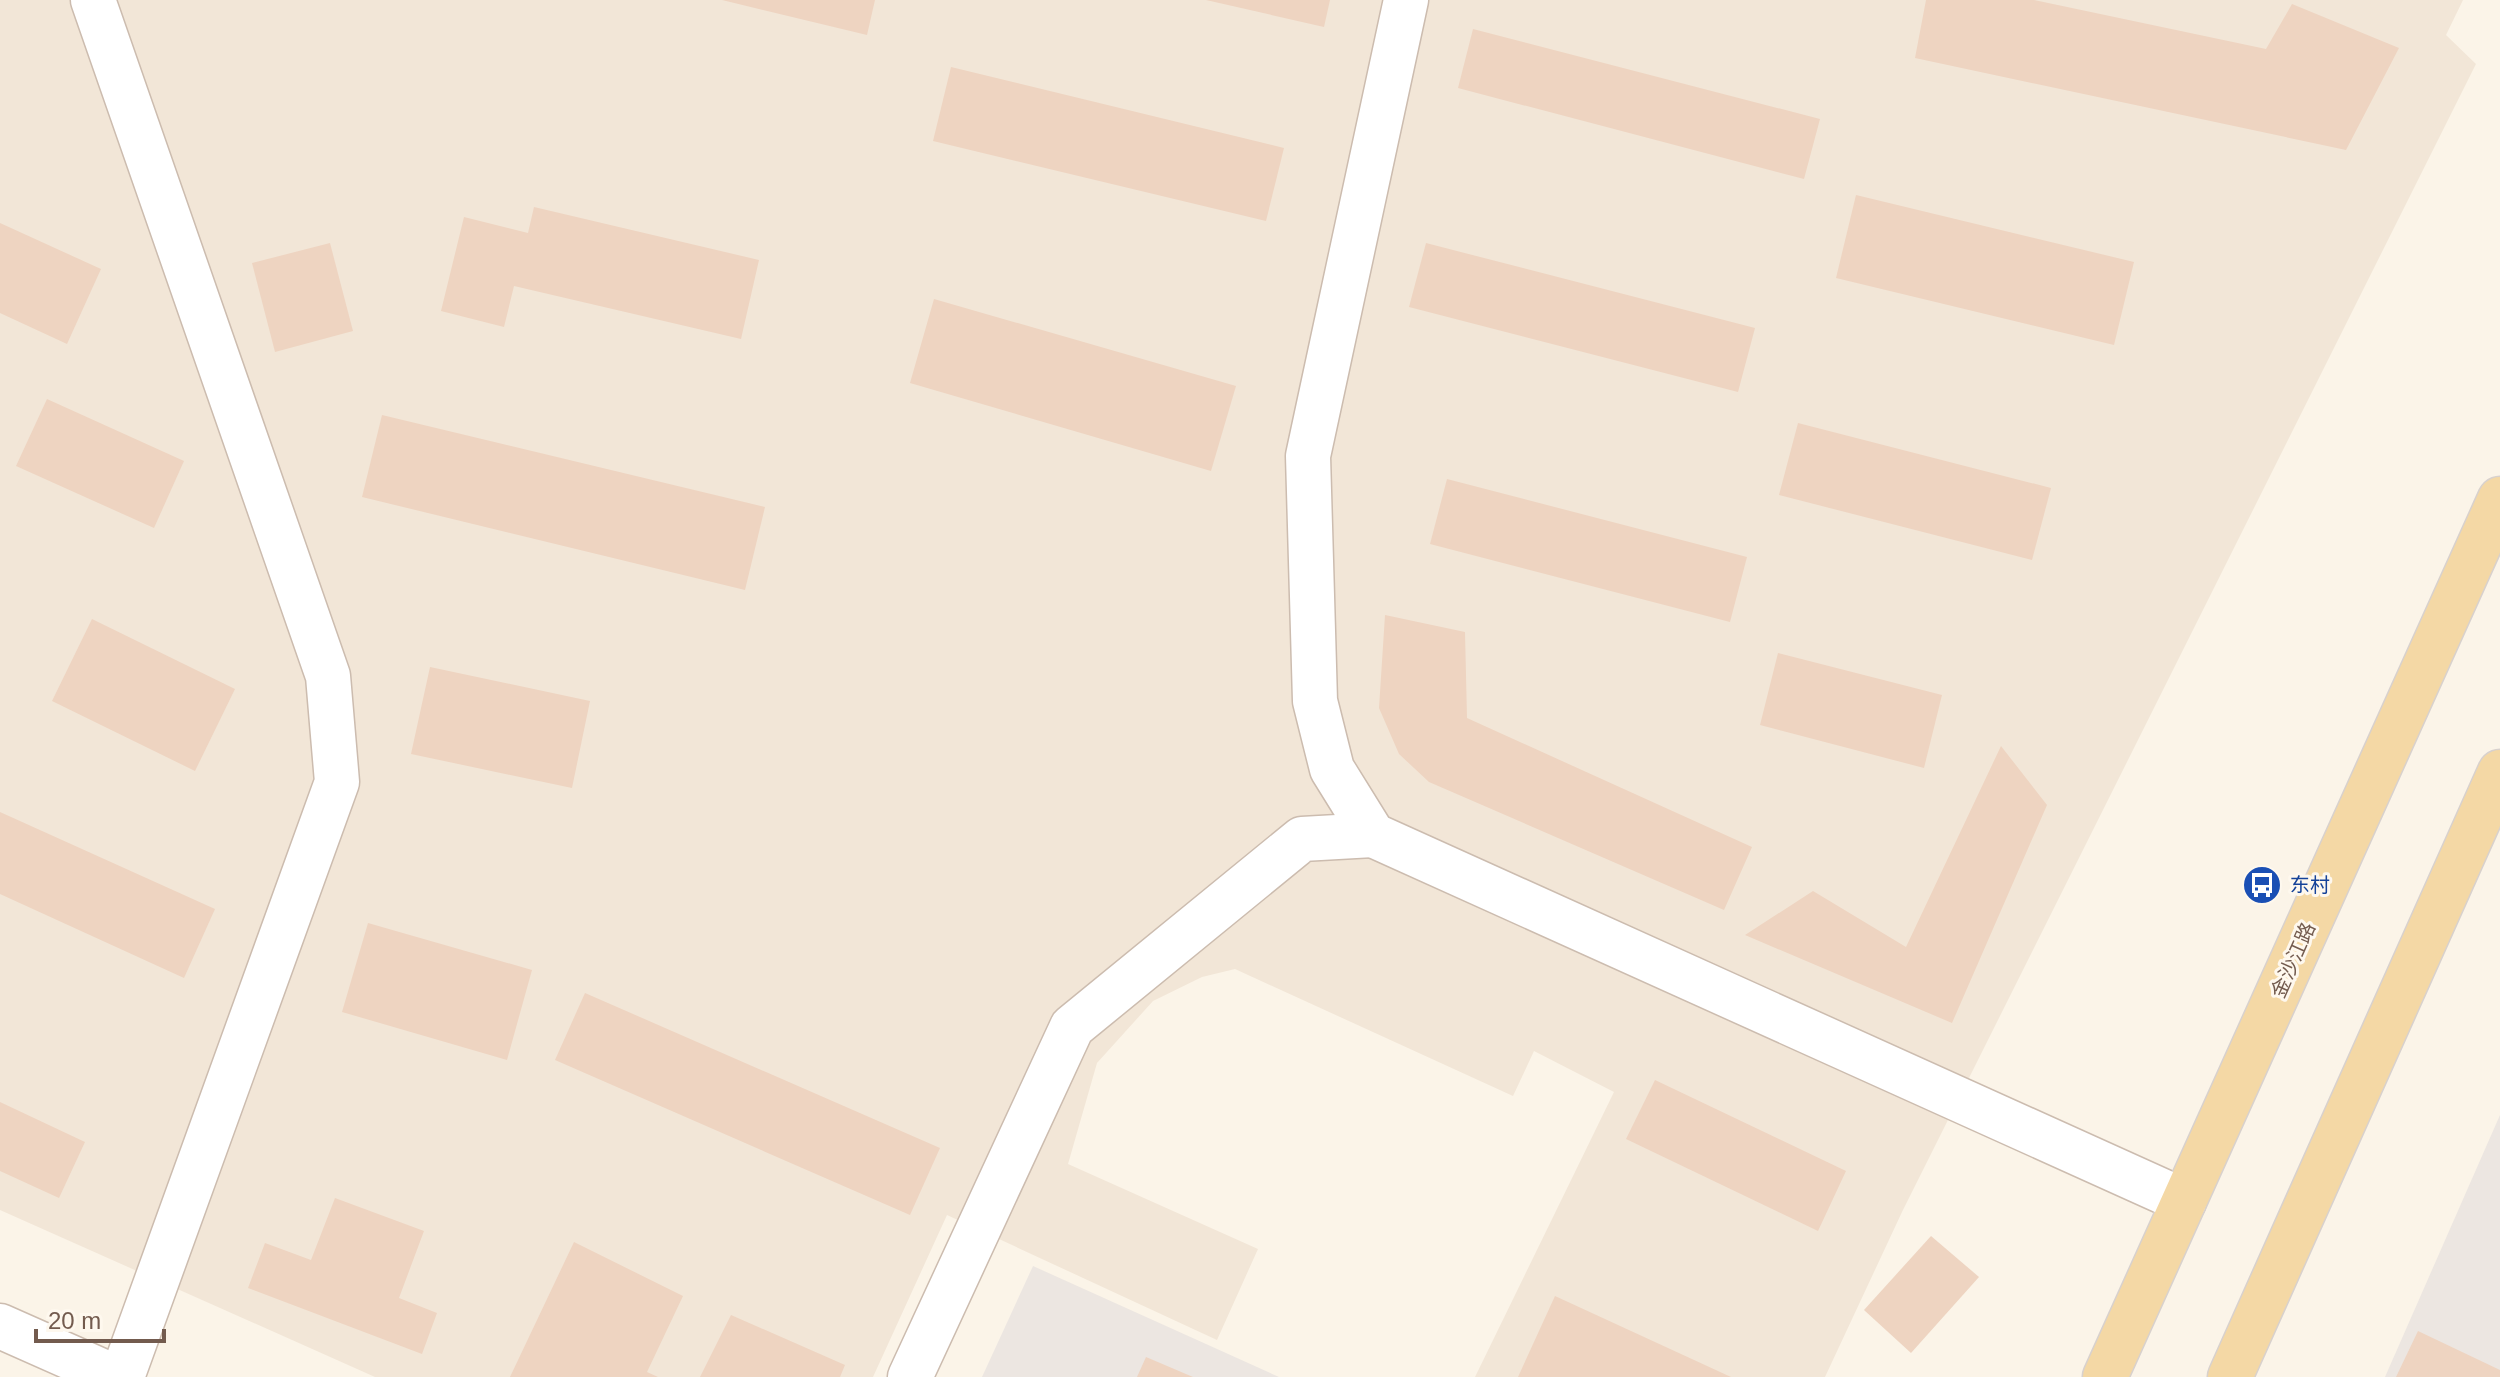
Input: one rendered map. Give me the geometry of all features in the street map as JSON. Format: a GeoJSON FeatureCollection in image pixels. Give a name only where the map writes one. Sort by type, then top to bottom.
{"type":"FeatureCollection","features":[{"type":"Feature","properties":{"kind":"main road","name":"金沙江路"},"geometry":{"type":"LineString","coordinates":[[2105,1377],[2500,499]]}},
{"type":"Feature","properties":{"kind":"main road"},"geometry":{"type":"LineString","coordinates":[[2230,1377],[2500,772]]}},
{"type":"Feature","properties":{"kind":"lane"},"geometry":{"type":"LineString","coordinates":[[93,0],[328,676],[337,782],[122,1377]]}},
{"type":"Feature","properties":{"kind":"lane"},"geometry":{"type":"LineString","coordinates":[[1373,835],[1332,769],[1315,701],[1308,456],[1406,0]]}},
{"type":"Feature","properties":{"kind":"lane"},"geometry":{"type":"LineString","coordinates":[[910,1377],[1072,1027],[1302,839],[1373,835],[2184,1201]]}},
{"type":"Feature","properties":{"kind":"lane"},"geometry":{"type":"LineString","coordinates":[[0,1326],[115,1377]]}},
{"type":"Feature","properties":{"kind":"shaded area"},"geometry":{"type":"Polygon","coordinates":[[[0,0],[2463,0],[2446,35],[2476,64],[1902,1212],[1825,1377],[1475,1377],[1614,1092],[1534,1051],[1513,1096],[1235,969],[1202,977],[1153,1001],[1097,1063],[1068,1164],[1258,1249],[1217,1340],[947,1215],[873,1377],[375,1377],[0,1210],[0,0]]]}},
{"type":"Feature","properties":{"kind":"shaded area"},"geometry":{"type":"Polygon","coordinates":[[[2500,1115],[2500,1377],[2385,1377],[2500,1115]]]}},
{"type":"Feature","properties":{"kind":"shaded area"},"geometry":{"type":"Polygon","coordinates":[[[1033,1266],[1279,1377],[982,1377],[1033,1266]]]}},
{"type":"Feature","properties":{"kind":"building"},"geometry":{"type":"Polygon","coordinates":[[[722,0],[875,0],[867,35],[722,0]]]}},
{"type":"Feature","properties":{"kind":"building"},"geometry":{"type":"Polygon","coordinates":[[[1206,0],[1330,0],[1324,27],[1206,0]]]}},
{"type":"Feature","properties":{"kind":"building"},"geometry":{"type":"Polygon","coordinates":[[[1926,0],[2034,0],[2266,49],[2292,4],[2399,48],[2346,150],[1915,58],[1926,0]]]}},
{"type":"Feature","properties":{"kind":"building"},"geometry":{"type":"Polygon","coordinates":[[[1473,29],[1820,119],[1804,179],[1458,88],[1473,29]]]}},
{"type":"Feature","properties":{"kind":"building"},"geometry":{"type":"Polygon","coordinates":[[[951,67],[1284,148],[1266,221],[933,141],[951,67]]]}},
{"type":"Feature","properties":{"kind":"building"},"geometry":{"type":"Polygon","coordinates":[[[1856,195],[2134,262],[2114,345],[1836,278],[1856,195]]]}},
{"type":"Feature","properties":{"kind":"building"},"geometry":{"type":"Polygon","coordinates":[[[534,207],[759,260],[741,339],[514,286],[504,327],[441,311],[464,217],[528,233],[534,207]]]}},
{"type":"Feature","properties":{"kind":"building"},"geometry":{"type":"Polygon","coordinates":[[[0,223],[101,269],[67,344],[0,313],[0,223]]]}},
{"type":"Feature","properties":{"kind":"building"},"geometry":{"type":"Polygon","coordinates":[[[330,243],[353,331],[275,352],[252,263],[330,243]]]}},
{"type":"Feature","properties":{"kind":"building"},"geometry":{"type":"Polygon","coordinates":[[[1426,243],[1755,328],[1738,392],[1409,307],[1426,243]]]}},
{"type":"Feature","properties":{"kind":"building"},"geometry":{"type":"Polygon","coordinates":[[[934,299],[1236,386],[1211,471],[910,383],[934,299]]]}},
{"type":"Feature","properties":{"kind":"building"},"geometry":{"type":"Polygon","coordinates":[[[47,399],[184,461],[154,528],[16,466],[47,399]]]}},
{"type":"Feature","properties":{"kind":"building"},"geometry":{"type":"Polygon","coordinates":[[[382,415],[765,507],[745,590],[362,497],[382,415]]]}},
{"type":"Feature","properties":{"kind":"building"},"geometry":{"type":"Polygon","coordinates":[[[1798,423],[2051,488],[2032,560],[1779,495],[1798,423]]]}},
{"type":"Feature","properties":{"kind":"building"},"geometry":{"type":"Polygon","coordinates":[[[1447,479],[1747,557],[1730,622],[1430,544],[1447,479]]]}},
{"type":"Feature","properties":{"kind":"building"},"geometry":{"type":"Polygon","coordinates":[[[1385,615],[1465,632],[1467,718],[1752,847],[1724,910],[1429,782],[1399,754],[1379,708],[1385,615]]]}},
{"type":"Feature","properties":{"kind":"building"},"geometry":{"type":"Polygon","coordinates":[[[92,619],[235,689],[195,771],[52,701],[92,619]]]}},
{"type":"Feature","properties":{"kind":"building"},"geometry":{"type":"Polygon","coordinates":[[[1778,653],[1942,695],[1924,768],[1760,725],[1778,653]]]}},
{"type":"Feature","properties":{"kind":"building"},"geometry":{"type":"Polygon","coordinates":[[[430,667],[590,701],[572,788],[411,754],[430,667]]]}},
{"type":"Feature","properties":{"kind":"building"},"geometry":{"type":"Polygon","coordinates":[[[2001,746],[2047,805],[1952,1023],[1745,935],[1813,891],[1906,947],[2001,746]]]}},
{"type":"Feature","properties":{"kind":"building"},"geometry":{"type":"Polygon","coordinates":[[[0,812],[215,909],[184,978],[0,894],[0,812]]]}},
{"type":"Feature","properties":{"kind":"building"},"geometry":{"type":"Polygon","coordinates":[[[368,923],[532,970],[507,1060],[342,1012],[368,923]]]}},
{"type":"Feature","properties":{"kind":"building"},"geometry":{"type":"Polygon","coordinates":[[[585,993],[940,1148],[910,1215],[555,1060],[585,993]]]}},
{"type":"Feature","properties":{"kind":"building"},"geometry":{"type":"Polygon","coordinates":[[[1655,1080],[1846,1171],[1818,1231],[1626,1139],[1655,1080]]]}},
{"type":"Feature","properties":{"kind":"building"},"geometry":{"type":"Polygon","coordinates":[[[0,1102],[85,1142],[59,1198],[0,1171],[0,1102]]]}},
{"type":"Feature","properties":{"kind":"building"},"geometry":{"type":"Polygon","coordinates":[[[335,1198],[424,1231],[399,1298],[437,1313],[422,1354],[248,1288],[265,1243],[311,1260],[335,1198]]]}},
{"type":"Feature","properties":{"kind":"building"},"geometry":{"type":"Polygon","coordinates":[[[1931,1236],[1979,1277],[1911,1353],[1864,1310],[1931,1236]]]}},
{"type":"Feature","properties":{"kind":"building"},"geometry":{"type":"Polygon","coordinates":[[[574,1242],[683,1296],[647,1372],[658,1377],[510,1377],[574,1242]]]}},
{"type":"Feature","properties":{"kind":"building"},"geometry":{"type":"Polygon","coordinates":[[[1555,1296],[1731,1377],[1518,1377],[1555,1296]]]}},
{"type":"Feature","properties":{"kind":"building"},"geometry":{"type":"Polygon","coordinates":[[[731,1315],[845,1365],[840,1377],[700,1377],[731,1315]]]}},
{"type":"Feature","properties":{"kind":"building"},"geometry":{"type":"Polygon","coordinates":[[[2418,1331],[2500,1370],[2500,1377],[2396,1377],[2418,1331]]]}},
{"type":"Feature","properties":{"kind":"building"},"geometry":{"type":"Polygon","coordinates":[[[1146,1357],[1193,1377],[1137,1377],[1146,1357]]]}},
{"type":"Feature","properties":{"kind":"place","name":"东村"},"geometry":{"type":"Point","coordinates":[2262,885]}}]}
